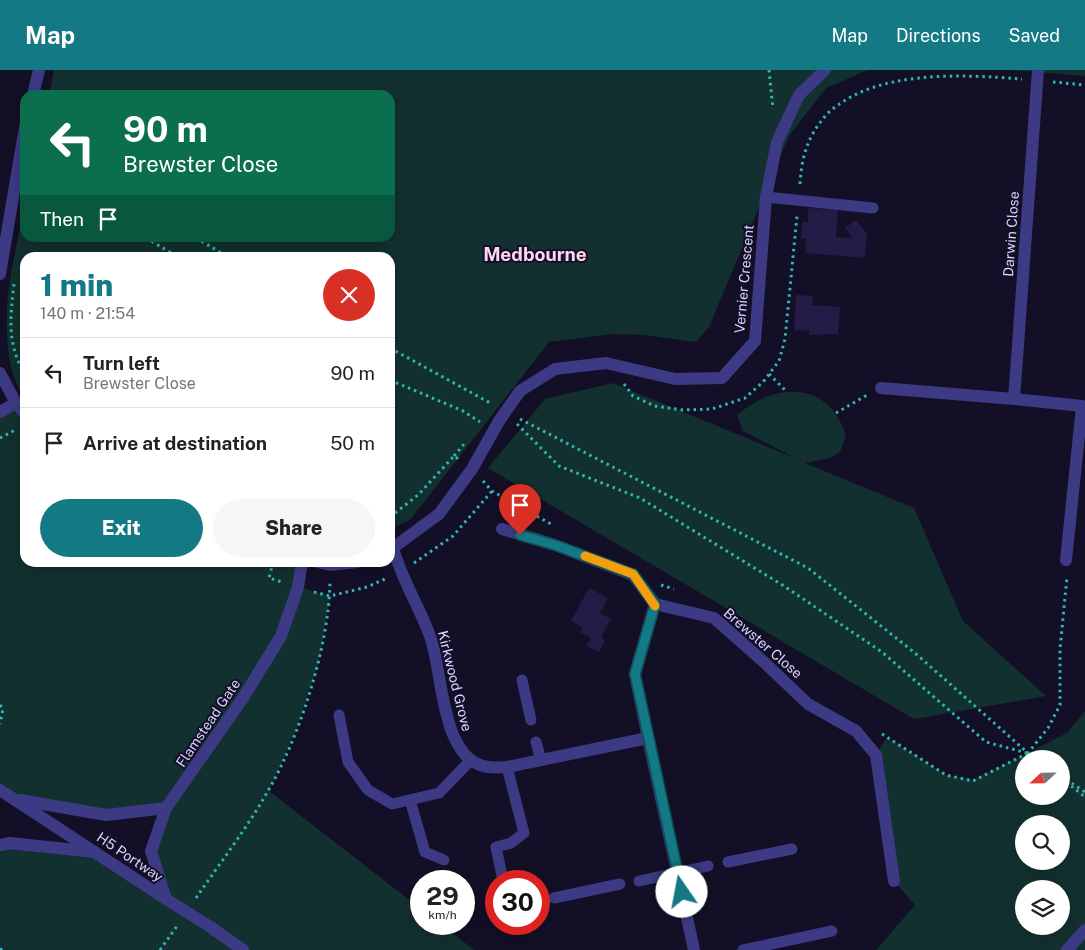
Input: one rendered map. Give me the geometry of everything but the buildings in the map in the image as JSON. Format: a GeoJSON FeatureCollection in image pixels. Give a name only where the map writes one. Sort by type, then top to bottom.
{"type":"FeatureCollection","features":[{"type":"Feature","properties":{"kind":"street"},"geometry":{"type":"LineString","coordinates":[[34,90],[39,70]]}},
{"type":"Feature","properties":{"kind":"street","name":"Vernier Crescent"},"geometry":{"type":"LineString","coordinates":[[395,547],[439,514],[472,468],[502,416],[520,391],[555,369],[606,362],[675,380],[722,378],[755,341],[766,197],[777,142],[799,95],[825,70]]}},
{"type":"Feature","properties":{"kind":"street","name":"Darwin Close"},"geometry":{"type":"LineString","coordinates":[[1014,399],[1038,70]]}},
{"type":"Feature","properties":{"kind":"street"},"geometry":{"type":"LineString","coordinates":[[0,274],[1,255],[20,154]]}},
{"type":"Feature","properties":{"kind":"street"},"geometry":{"type":"LineString","coordinates":[[0,373],[20,408]]}},
{"type":"Feature","properties":{"kind":"street"},"geometry":{"type":"LineString","coordinates":[[880,388],[1084,406],[1066,560]]}},
{"type":"Feature","properties":{"kind":"street"},"geometry":{"type":"LineString","coordinates":[[0,412],[16,403]]}},
{"type":"Feature","properties":{"kind":"street"},"geometry":{"type":"LineString","coordinates":[[502,530],[555,545],[633,574],[655,604],[635,674],[694,950]]}},
{"type":"Feature","properties":{"kind":"street","name":"Kirkwood Grove"},"geometry":{"type":"LineString","coordinates":[[395,558],[431,637],[452,738],[471,760]]}},
{"type":"Feature","properties":{"kind":"street","name":"Flamstead Gate"},"geometry":{"type":"LineString","coordinates":[[166,899],[151,851],[166,808],[243,698],[281,636],[298,588],[301,567]]}},
{"type":"Feature","properties":{"kind":"street","name":"Brewster Close"},"geometry":{"type":"LineString","coordinates":[[655,604],[714,618],[766,663],[808,704],[856,731],[876,754],[894,881]]}},
{"type":"Feature","properties":{"kind":"street"},"geometry":{"type":"LineString","coordinates":[[471,760],[487,767],[507,766],[648,738]]}},
{"type":"Feature","properties":{"kind":"street","name":"H5 Portway"},"geometry":{"type":"LineString","coordinates":[[0,790],[243,950]]}},
{"type":"Feature","properties":{"kind":"street"},"geometry":{"type":"LineString","coordinates":[[15,799],[106,815],[166,808]]}},
{"type":"Feature","properties":{"kind":"street"},"geometry":{"type":"LineString","coordinates":[[0,845],[10,843],[97,853]]}},
{"type":"Feature","properties":{"kind":"street"},"geometry":{"type":"LineString","coordinates":[[1066,950],[1085,930]]}},
{"type":"Feature","properties":{"kind":"lane"},"geometry":{"type":"LineString","coordinates":[[766,197],[874,208]]}},
{"type":"Feature","properties":{"kind":"lane"},"geometry":{"type":"LineString","coordinates":[[522,680],[531,720]]}},
{"type":"Feature","properties":{"kind":"lane"},"geometry":{"type":"LineString","coordinates":[[339,715],[348,762],[368,790],[392,804],[439,793],[471,760]]}},
{"type":"Feature","properties":{"kind":"lane"},"geometry":{"type":"LineString","coordinates":[[536,742],[541,760]]}},
{"type":"Feature","properties":{"kind":"lane"},"geometry":{"type":"LineString","coordinates":[[501,870],[496,846],[511,843],[524,833],[507,766]]}},
{"type":"Feature","properties":{"kind":"lane"},"geometry":{"type":"LineString","coordinates":[[410,800],[425,852],[444,860]]}},
{"type":"Feature","properties":{"kind":"lane"},"geometry":{"type":"LineString","coordinates":[[728,862],[792,849]]}},
{"type":"Feature","properties":{"kind":"lane"},"geometry":{"type":"LineString","coordinates":[[639,880],[708,866]]}},
{"type":"Feature","properties":{"kind":"lane"},"geometry":{"type":"LineString","coordinates":[[554,898],[620,884]]}},
{"type":"Feature","properties":{"kind":"lane"},"geometry":{"type":"LineString","coordinates":[[743,950],[832,930]]}},
{"type":"Feature","properties":{"kind":"path"},"geometry":{"type":"LineString","coordinates":[[769,70],[773,110],[779,103]]}},
{"type":"Feature","properties":{"kind":"path"},"geometry":{"type":"LineString","coordinates":[[153,242],[170,252]]}},
{"type":"Feature","properties":{"kind":"path"},"geometry":{"type":"LineString","coordinates":[[203,242],[220,252]]}},
{"type":"Feature","properties":{"kind":"path"},"geometry":{"type":"LineString","coordinates":[[15,277],[9,322],[16,360],[20,367]]}},
{"type":"Feature","properties":{"kind":"path"},"geometry":{"type":"LineString","coordinates":[[395,351],[492,404],[502,416],[808,568],[916,653],[1025,750]]}},
{"type":"Feature","properties":{"kind":"path"},"geometry":{"type":"LineString","coordinates":[[769,374],[787,392]]}},
{"type":"Feature","properties":{"kind":"path"},"geometry":{"type":"LineString","coordinates":[[395,382],[463,411],[480,422],[502,416],[515,422],[559,466],[640,498],[784,586],[882,652],[986,742],[1017,750]]}},
{"type":"Feature","properties":{"kind":"path"},"geometry":{"type":"LineString","coordinates":[[836,413],[880,388]]}},
{"type":"Feature","properties":{"kind":"path"},"geometry":{"type":"LineString","coordinates":[[488,410],[497,398]]}},
{"type":"Feature","properties":{"kind":"path"},"geometry":{"type":"LineString","coordinates":[[476,428],[484,416]]}},
{"type":"Feature","properties":{"kind":"path"},"geometry":{"type":"LineString","coordinates":[[0,438],[19,427]]}},
{"type":"Feature","properties":{"kind":"path"},"geometry":{"type":"LineString","coordinates":[[0,428],[6,436]]}},
{"type":"Feature","properties":{"kind":"path"},"geometry":{"type":"LineString","coordinates":[[454,456],[469,440]]}},
{"type":"Feature","properties":{"kind":"path"},"geometry":{"type":"LineString","coordinates":[[330,596],[367,587],[400,572],[453,536],[492,491]]}},
{"type":"Feature","properties":{"kind":"path"},"geometry":{"type":"LineString","coordinates":[[1030,750],[1048,728],[1060,705],[1060,649],[1067,578],[1066,560]]}},
{"type":"Feature","properties":{"kind":"path"},"geometry":{"type":"LineString","coordinates":[[193,902],[269,791],[293,737],[319,661],[330,596],[330,567]]}},
{"type":"Feature","properties":{"kind":"path"},"geometry":{"type":"LineString","coordinates":[[0,705],[3,709],[0,724]]}},
{"type":"Feature","properties":{"kind":"path"},"geometry":{"type":"LineString","coordinates":[[1070,783],[1085,792]]}},
{"type":"Feature","properties":{"kind":"path"},"geometry":{"type":"LineString","coordinates":[[1070,784],[1085,796]]}},
{"type":"Feature","properties":{"kind":"path"},"geometry":{"type":"LineString","coordinates":[[160,950],[182,918]]}},
{"type":"Feature","properties":{"kind":"green space"},"geometry":{"type":"Polygon","coordinates":[[[54,70],[868,70],[826,88],[789,136],[709,327],[696,342],[644,335],[612,334],[549,342],[410,520],[395,527],[395,252],[20,252],[20,389],[11,368],[8,348],[7,308],[12,268],[20,230],[20,242],[395,242],[395,90],[50,90],[54,70]]]}},
{"type":"Feature","properties":{"kind":"green space"},"geometry":{"type":"Polygon","coordinates":[[[1013,70],[1085,70],[1085,76],[1013,70]]]}},
{"type":"Feature","properties":{"kind":"green space"},"geometry":{"type":"Polygon","coordinates":[[[613,383],[797,459],[743,431],[737,415],[761,399],[787,392],[801,392],[814,396],[825,403],[836,414],[846,435],[840,452],[830,458],[805,463],[914,508],[963,621],[1046,696],[914,719],[488,468],[545,399],[613,383]]]}},
{"type":"Feature","properties":{"kind":"green space"},"geometry":{"type":"Polygon","coordinates":[[[16,403],[20,408],[20,567],[301,567],[298,587],[330,596],[319,661],[297,728],[269,791],[410,900],[410,935],[455,935],[474,950],[0,950],[0,845],[23,838],[97,853],[165,898],[151,851],[166,809],[106,815],[0,790],[0,412],[16,403]]]}},
{"type":"Feature","properties":{"kind":"green space"},"geometry":{"type":"Polygon","coordinates":[[[1085,711],[1085,950],[876,950],[915,905],[894,881],[876,755],[887,737],[946,775],[973,780],[1015,759],[1015,805],[1070,805],[1070,750],[1033,750],[1067,733],[1085,711]]]}},
{"type":"Feature","properties":{"kind":"slow traffic"},"geometry":{"type":"LineString","coordinates":[[585,556],[633,574],[655,606]]}},
{"type":"Feature","properties":{"kind":"district","name":"Medbourne"},"geometry":{"type":"Point","coordinates":[535,254]}},
{"type":"Feature","properties":{"kind":"route"},"geometry":{"type":"LineString","coordinates":[[520,535],[555,545],[633,574],[655,604],[635,674],[682,892]]}}]}
